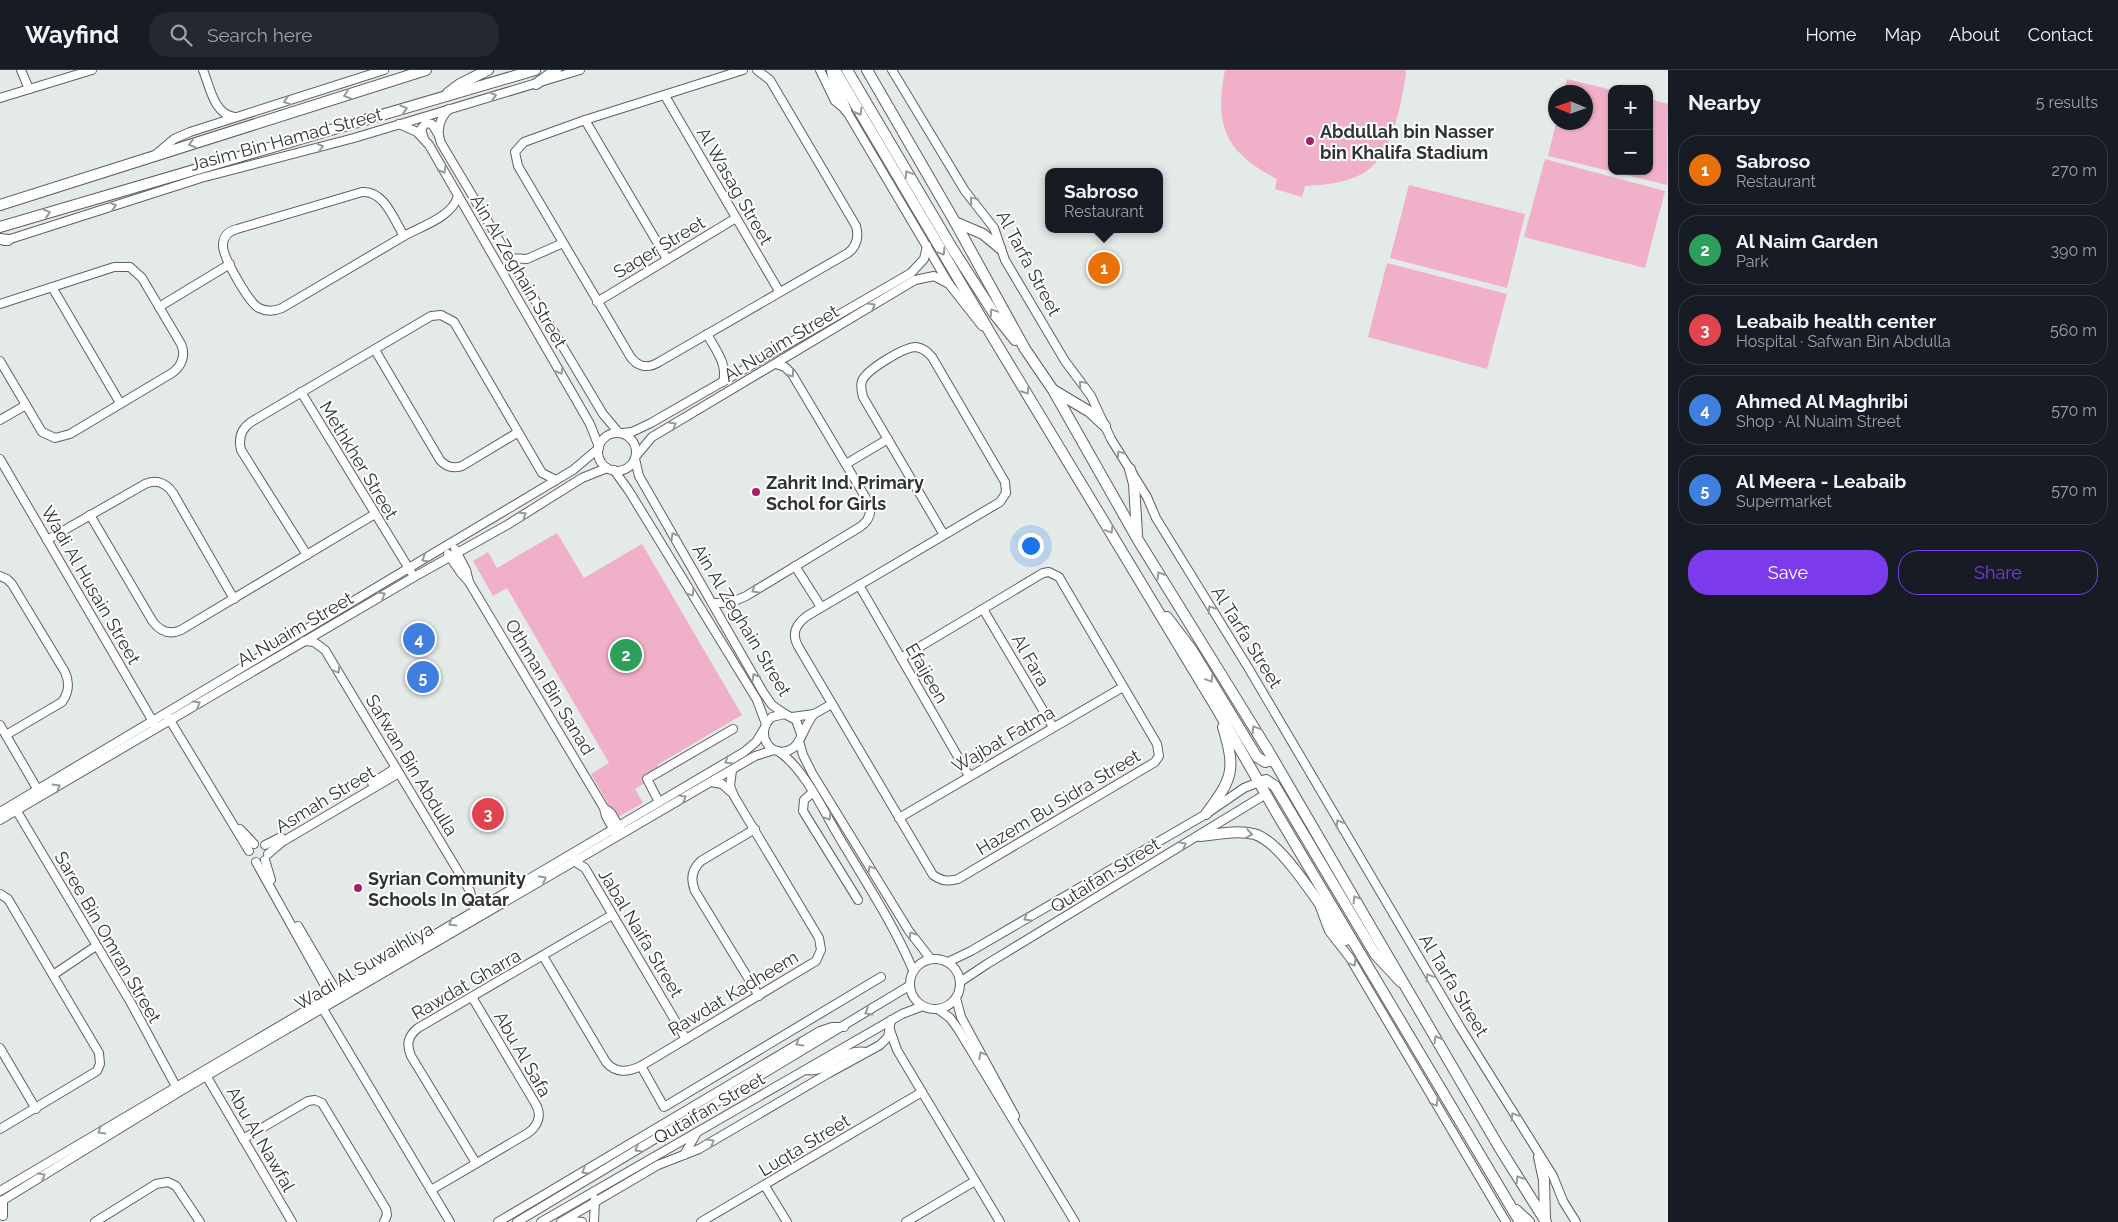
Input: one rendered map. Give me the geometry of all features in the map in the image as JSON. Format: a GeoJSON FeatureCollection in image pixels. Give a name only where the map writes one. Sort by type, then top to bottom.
{"type":"FeatureCollection","features":[{"type":"Feature","properties":{"kind":"main road"},"geometry":{"type":"LineString","coordinates":[[385,83],[397,73],[405,70]]}},
{"type":"Feature","properties":{"kind":"main road","name":"Jasim Bin Hamad Street"},"geometry":{"type":"LineString","coordinates":[[0,205],[426,70]]}},
{"type":"Feature","properties":{"kind":"main road"},"geometry":{"type":"LineString","coordinates":[[442,98],[460,84],[488,70]]}},
{"type":"Feature","properties":{"kind":"main road","name":"Jasim Bin Hamad Street"},"geometry":{"type":"LineString","coordinates":[[0,227],[535,70]]}},
{"type":"Feature","properties":{"kind":"main road"},"geometry":{"type":"LineString","coordinates":[[536,84],[556,70]]}},
{"type":"Feature","properties":{"kind":"main road"},"geometry":{"type":"LineString","coordinates":[[833,70],[835,85],[846,110]]}},
{"type":"Feature","properties":{"kind":"main road"},"geometry":{"type":"LineString","coordinates":[[833,70],[1217,709],[1520,1222]]}},
{"type":"Feature","properties":{"kind":"main road"},"geometry":{"type":"LineString","coordinates":[[847,70],[956,255],[995,315],[1025,349]]}},
{"type":"Feature","properties":{"kind":"main road"},"geometry":{"type":"LineString","coordinates":[[867,70],[955,222],[1025,349],[1053,390],[1138,540],[1280,771],[1499,1147],[1546,1221]]}},
{"type":"Feature","properties":{"kind":"main road"},"geometry":{"type":"LineString","coordinates":[[955,222],[983,234],[1000,248]]}},
{"type":"Feature","properties":{"kind":"main road"},"geometry":{"type":"LineString","coordinates":[[1053,390],[1090,412],[1104,426]]}},
{"type":"Feature","properties":{"kind":"main road"},"geometry":{"type":"LineString","coordinates":[[1130,469],[1135,491],[1138,540]]}},
{"type":"Feature","properties":{"kind":"main road"},"geometry":{"type":"LineString","coordinates":[[1150,598],[1173,624],[1192,650],[1257,758],[1265,762],[1273,760]]}},
{"type":"Feature","properties":{"kind":"main road"},"geometry":{"type":"LineString","coordinates":[[1206,814],[1227,784],[1231,771],[1229,749],[1217,709]]}},
{"type":"Feature","properties":{"kind":"main road"},"geometry":{"type":"LineString","coordinates":[[1266,794],[1275,788],[1280,771]]}},
{"type":"Feature","properties":{"kind":"main road"},"geometry":{"type":"LineString","coordinates":[[1259,782],[1268,781],[1275,788],[1375,954],[1391,973],[1408,988]]}},
{"type":"Feature","properties":{"kind":"main road"},"geometry":{"type":"LineString","coordinates":[[1200,836],[1243,833],[1256,835],[1267,840],[1284,855],[1320,907],[1363,959]]}},
{"type":"Feature","properties":{"kind":"main road"},"geometry":{"type":"LineString","coordinates":[[1539,1157],[1544,1180],[1546,1221]]}},
{"type":"Feature","properties":{"kind":"main road"},"geometry":{"type":"LineString","coordinates":[[1508,1202],[1529,1222]]}},
{"type":"Feature","properties":{"kind":"street"},"geometry":{"type":"LineString","coordinates":[[21,70],[29,89]]}},
{"type":"Feature","properties":{"kind":"street"},"geometry":{"type":"LineString","coordinates":[[0,98],[92,70]]}},
{"type":"Feature","properties":{"kind":"street"},"geometry":{"type":"LineString","coordinates":[[203,70],[218,108],[224,114],[236,117]]}},
{"type":"Feature","properties":{"kind":"street","name":"Jasim Bin Hamad Street"},"geometry":{"type":"LineString","coordinates":[[154,156],[174,139],[210,125],[384,70]]}},
{"type":"Feature","properties":{"kind":"street","name":"Jasim Bin Hamad Street"},"geometry":{"type":"LineString","coordinates":[[3,240],[201,178],[449,110],[580,70]]}},
{"type":"Feature","properties":{"kind":"street"},"geometry":{"type":"LineString","coordinates":[[743,70],[586,120],[524,142],[515,152],[518,166],[597,302],[633,361],[643,366],[654,365],[850,251],[856,243],[857,233],[854,223],[770,80],[757,70]]}},
{"type":"Feature","properties":{"kind":"street"},"geometry":{"type":"LineString","coordinates":[[820,70],[835,101],[846,110],[949,284],[992,336]]}},
{"type":"Feature","properties":{"kind":"street","name":"Al Tarfa Street"},"geometry":{"type":"LineString","coordinates":[[892,70],[966,191],[990,222],[1005,260],[1065,361],[1091,396],[1104,426],[1180,558],[1249,669],[1411,946],[1552,1176],[1563,1201],[1576,1222]]}},
{"type":"Feature","properties":{"kind":"street","name":"Al Wasag Street"},"geometry":{"type":"LineString","coordinates":[[665,96],[779,291]]}},
{"type":"Feature","properties":{"kind":"street"},"geometry":{"type":"LineString","coordinates":[[210,125],[218,108]]}},
{"type":"Feature","properties":{"kind":"street"},"geometry":{"type":"LineString","coordinates":[[438,134],[442,118],[449,110]]}},
{"type":"Feature","properties":{"kind":"street"},"geometry":{"type":"LineString","coordinates":[[586,120],[667,259]]}},
{"type":"Feature","properties":{"kind":"street"},"geometry":{"type":"LineString","coordinates":[[425,139],[421,129],[426,123],[432,124],[438,134]]}},
{"type":"Feature","properties":{"kind":"street","name":"Ain Al Zeghain Street"},"geometry":{"type":"LineString","coordinates":[[399,124],[413,130],[425,139],[590,424],[599,447]]}},
{"type":"Feature","properties":{"kind":"street","name":"Ain Al Zeghain Street"},"geometry":{"type":"LineString","coordinates":[[438,134],[462,180],[603,414],[621,433]]}},
{"type":"Feature","properties":{"kind":"street"},"geometry":{"type":"LineString","coordinates":[[404,236],[381,199],[372,193],[362,192],[232,230],[227,234],[223,248],[254,305],[264,310],[276,310],[450,211],[458,196]]}},
{"type":"Feature","properties":{"kind":"street"},"geometry":{"type":"LineString","coordinates":[[450,211],[467,211]]}},
{"type":"Feature","properties":{"kind":"street","name":"Saqer Street"},"geometry":{"type":"LineString","coordinates":[[597,302],[736,218]]}},
{"type":"Feature","properties":{"kind":"street"},"geometry":{"type":"LineString","coordinates":[[509,258],[527,259],[563,243]]}},
{"type":"Feature","properties":{"kind":"street","name":"Al Nuaim Street"},"geometry":{"type":"LineString","coordinates":[[621,433],[632,432],[647,426],[911,273],[924,259],[927,246]]}},
{"type":"Feature","properties":{"kind":"street"},"geometry":{"type":"LineString","coordinates":[[520,276],[522,266],[527,259]]}},
{"type":"Feature","properties":{"kind":"street"},"geometry":{"type":"LineString","coordinates":[[159,307],[230,264]]}},
{"type":"Feature","properties":{"kind":"street"},"geometry":{"type":"LineString","coordinates":[[0,304],[114,267],[125,266],[139,273],[183,348],[182,362],[176,370],[70,434],[55,438],[42,432],[0,360]]}},
{"type":"Feature","properties":{"kind":"street","name":"Al Nuaim Street"},"geometry":{"type":"LineString","coordinates":[[635,457],[652,437],[916,280],[934,276],[949,284]]}},
{"type":"Feature","properties":{"kind":"street"},"geometry":{"type":"LineString","coordinates":[[52,287],[120,403]]}},
{"type":"Feature","properties":{"kind":"street"},"geometry":{"type":"LineString","coordinates":[[307,555],[241,450],[240,437],[246,426],[431,316],[446,316],[454,322],[542,473],[556,480]]}},
{"type":"Feature","properties":{"kind":"street"},"geometry":{"type":"LineString","coordinates":[[707,334],[724,364],[730,369],[740,372]]}},
{"type":"Feature","properties":{"kind":"street","name":"Hazem Bu Sidra Street"},"geometry":{"type":"LineString","coordinates":[[901,658],[1043,573],[1055,574],[1060,577],[1157,744],[1159,756],[1155,762],[958,879],[949,882],[940,880],[933,875],[794,637],[797,624],[821,607],[859,585],[944,535],[1000,502],[1006,493],[1005,482],[932,357],[924,349],[908,348],[869,372],[863,379],[861,389],[863,397],[944,535]]}},
{"type":"Feature","properties":{"kind":"street"},"geometry":{"type":"LineString","coordinates":[[375,350],[445,465],[452,468],[462,466],[517,433]]}},
{"type":"Feature","properties":{"kind":"street"},"geometry":{"type":"LineString","coordinates":[[723,382],[725,375],[724,364]]}},
{"type":"Feature","properties":{"kind":"street"},"geometry":{"type":"LineString","coordinates":[[712,603],[724,604],[735,601],[860,527],[869,517],[869,504],[802,391],[788,369],[776,364]]}},
{"type":"Feature","properties":{"kind":"street","name":"Methkher Street"},"geometry":{"type":"LineString","coordinates":[[302,392],[411,578]]}},
{"type":"Feature","properties":{"kind":"street"},"geometry":{"type":"LineString","coordinates":[[0,420],[26,405]]}},
{"type":"Feature","properties":{"kind":"street"},"geometry":{"type":"LineString","coordinates":[[621,433],[633,442],[635,457],[628,467],[610,469],[600,460],[599,447],[609,434],[621,433]]}},
{"type":"Feature","properties":{"kind":"street"},"geometry":{"type":"LineString","coordinates":[[846,464],[888,439]]}},
{"type":"Feature","properties":{"kind":"street","name":"Al Nuaim Street"},"geometry":{"type":"LineString","coordinates":[[0,820],[15,808],[579,467],[599,447]]}},
{"type":"Feature","properties":{"kind":"street","name":"Ain Al Zeghain Street"},"geometry":{"type":"LineString","coordinates":[[635,457],[639,476],[766,696],[776,708],[789,715]]}},
{"type":"Feature","properties":{"kind":"street","name":"Wadi Al Husain Street"},"geometry":{"type":"LineString","coordinates":[[0,459],[155,724]]}},
{"type":"Feature","properties":{"kind":"street","name":"Ain Al Zeghain Street"},"geometry":{"type":"LineString","coordinates":[[610,469],[629,491],[757,700],[764,726]]}},
{"type":"Feature","properties":{"kind":"street","name":"Al Nuaim Street"},"geometry":{"type":"LineString","coordinates":[[170,715],[304,642],[411,578],[515,520],[582,478],[610,469]]}},
{"type":"Feature","properties":{"kind":"street"},"geometry":{"type":"LineString","coordinates":[[541,489],[542,473]]}},
{"type":"Feature","properties":{"kind":"street"},"geometry":{"type":"LineString","coordinates":[[47,540],[150,482],[161,482],[173,493],[234,599]]}},
{"type":"Feature","properties":{"kind":"street"},"geometry":{"type":"LineString","coordinates":[[90,515],[153,622],[161,630],[176,632],[375,514]]}},
{"type":"Feature","properties":{"kind":"street","name":"Othman Bin Sanad"},"geometry":{"type":"LineString","coordinates":[[452,543],[453,555]]}},
{"type":"Feature","properties":{"kind":"street","name":"Othman Bin Sanad"},"geometry":{"type":"LineString","coordinates":[[444,548],[453,555],[604,808],[611,813],[618,831]]}},
{"type":"Feature","properties":{"kind":"street"},"geometry":{"type":"LineString","coordinates":[[795,566],[821,607]]}},
{"type":"Feature","properties":{"kind":"street"},"geometry":{"type":"LineString","coordinates":[[0,576],[12,584],[65,672],[68,682],[68,693],[62,702],[6,735]]}},
{"type":"Feature","properties":{"kind":"street","name":"Efaijeen"},"geometry":{"type":"LineString","coordinates":[[859,585],[969,776]]}},
{"type":"Feature","properties":{"kind":"street","name":"Al Fara"},"geometry":{"type":"LineString","coordinates":[[983,608],[1053,727]]}},
{"type":"Feature","properties":{"kind":"street","name":"Safwan Bin Abdulla"},"geometry":{"type":"LineString","coordinates":[[304,642],[314,642],[325,650],[470,891],[476,914]]}},
{"type":"Feature","properties":{"kind":"street","name":"Wajbat Fatma"},"geometry":{"type":"LineString","coordinates":[[899,818],[1123,687]]}},
{"type":"Feature","properties":{"kind":"street"},"geometry":{"type":"LineString","coordinates":[[832,704],[814,714],[772,717],[764,726],[766,743],[794,766],[813,792],[893,928],[913,970]]}},
{"type":"Feature","properties":{"kind":"street"},"geometry":{"type":"LineString","coordinates":[[776,751],[792,749],[814,714]]}},
{"type":"Feature","properties":{"kind":"street"},"geometry":{"type":"LineString","coordinates":[[170,715],[251,848],[251,859],[256,862],[335,997]]}},
{"type":"Feature","properties":{"kind":"street"},"geometry":{"type":"LineString","coordinates":[[789,715],[799,724],[800,738],[806,761],[817,781],[909,931],[930,958]]}},
{"type":"Feature","properties":{"kind":"street"},"geometry":{"type":"LineString","coordinates":[[0,725],[40,793]]}},
{"type":"Feature","properties":{"kind":"street","name":"Wadi Al Suwaihliya"},"geometry":{"type":"LineString","coordinates":[[618,831],[659,802],[744,752],[756,742],[764,726]]}},
{"type":"Feature","properties":{"kind":"street"},"geometry":{"type":"LineString","coordinates":[[659,802],[647,779],[734,729]]}},
{"type":"Feature","properties":{"kind":"street","name":"Wadi Al Suwaihliya"},"geometry":{"type":"LineString","coordinates":[[0,1191],[618,831],[711,782],[754,756],[776,751]]}},
{"type":"Feature","properties":{"kind":"street","name":"Asmah Street"},"geometry":{"type":"LineString","coordinates":[[265,846],[398,770]]}},
{"type":"Feature","properties":{"kind":"street","name":"Asmah Street"},"geometry":{"type":"LineString","coordinates":[[267,857],[282,842],[398,770]]}},
{"type":"Feature","properties":{"kind":"street","name":"Rawdat Kadheem"},"geometry":{"type":"LineString","coordinates":[[544,956],[609,1066],[622,1072],[641,1066],[816,961],[820,956],[821,944],[734,796],[730,786],[732,770]]}},
{"type":"Feature","properties":{"kind":"street","name":"Rawdat Kadheem"},"geometry":{"type":"LineString","coordinates":[[711,782],[722,784],[734,796]]}},
{"type":"Feature","properties":{"kind":"street"},"geometry":{"type":"LineString","coordinates":[[948,962],[971,951],[1206,814],[1244,788],[1259,782]]}},
{"type":"Feature","properties":{"kind":"street"},"geometry":{"type":"LineString","coordinates":[[813,792],[804,800],[803,810],[858,900]]}},
{"type":"Feature","properties":{"kind":"street","name":"Qutaifan Street"},"geometry":{"type":"LineString","coordinates":[[960,982],[986,964],[1200,836],[1266,794]]}},
{"type":"Feature","properties":{"kind":"street","name":"Al Nuaim Street"},"geometry":{"type":"LineString","coordinates":[[0,812],[15,808]]}},
{"type":"Feature","properties":{"kind":"street","name":"Saree Bin Omran Street"},"geometry":{"type":"LineString","coordinates":[[15,808],[178,1089]]}},
{"type":"Feature","properties":{"kind":"street"},"geometry":{"type":"LineString","coordinates":[[755,830],[701,861],[695,867],[692,879],[695,890],[759,996]]}},
{"type":"Feature","properties":{"kind":"street"},"geometry":{"type":"LineString","coordinates":[[251,848],[260,843],[265,846],[268,874],[335,997]]}},
{"type":"Feature","properties":{"kind":"street","name":"Jabal Naifa Street"},"geometry":{"type":"LineString","coordinates":[[581,852],[585,868]]}},
{"type":"Feature","properties":{"kind":"street"},"geometry":{"type":"LineString","coordinates":[[256,862],[267,857]]}},
{"type":"Feature","properties":{"kind":"street","name":"Jabal Naifa Street"},"geometry":{"type":"LineString","coordinates":[[574,857],[585,868],[686,1039]]}},
{"type":"Feature","properties":{"kind":"street"},"geometry":{"type":"LineString","coordinates":[[0,894],[8,899],[99,1053],[100,1064],[97,1071],[0,1129]]}},
{"type":"Feature","properties":{"kind":"street"},"geometry":{"type":"LineString","coordinates":[[1320,907],[1324,922],[1329,931],[1350,958],[1506,1222]]}},
{"type":"Feature","properties":{"kind":"street","name":"Rawdat Gharra"},"geometry":{"type":"LineString","coordinates":[[476,1163],[411,1056],[408,1044],[410,1037],[418,1028],[612,915]]}},
{"type":"Feature","properties":{"kind":"street"},"geometry":{"type":"LineString","coordinates":[[53,975],[96,946]]}},
{"type":"Feature","properties":{"kind":"street"},"geometry":{"type":"LineString","coordinates":[[1020,1129],[1012,1120],[950,1018],[938,1009],[923,1006],[914,998],[909,986],[913,970],[920,962],[930,958],[941,958],[948,962],[957,972],[960,982],[956,998],[961,1017],[999,1084],[1020,1129],[1075,1222]]}},
{"type":"Feature","properties":{"kind":"street"},"geometry":{"type":"LineString","coordinates":[[641,1066],[664,1107],[881,978]]}},
{"type":"Feature","properties":{"kind":"street","name":"Qutaifan Street"},"geometry":{"type":"LineString","coordinates":[[517,1222],[844,1027],[909,986]]}},
{"type":"Feature","properties":{"kind":"street","name":"Abu Al Safa"},"geometry":{"type":"LineString","coordinates":[[431,1190],[533,1129],[539,1114],[536,1103],[472,996]]}},
{"type":"Feature","properties":{"kind":"street"},"geometry":{"type":"LineString","coordinates":[[938,1009],[948,1005],[956,998]]}},
{"type":"Feature","properties":{"kind":"street"},"geometry":{"type":"LineString","coordinates":[[320,1005],[450,1222]]}},
{"type":"Feature","properties":{"kind":"street","name":"Qutaifan Street"},"geometry":{"type":"LineString","coordinates":[[541,1222],[891,1020],[923,1006]]}},
{"type":"Feature","properties":{"kind":"street"},"geometry":{"type":"LineString","coordinates":[[891,1020],[890,1030],[884,1042],[897,1050]]}},
{"type":"Feature","properties":{"kind":"street","name":"Qutaifan Street"},"geometry":{"type":"LineString","coordinates":[[498,1222],[820,1031],[832,1027],[844,1027]]}},
{"type":"Feature","properties":{"kind":"street"},"geometry":{"type":"LineString","coordinates":[[890,1030],[897,1050],[1000,1222]]}},
{"type":"Feature","properties":{"kind":"street","name":"Qutaifan Street"},"geometry":{"type":"LineString","coordinates":[[562,1221],[658,1165],[699,1149],[884,1042]]}},
{"type":"Feature","properties":{"kind":"street"},"geometry":{"type":"LineString","coordinates":[[0,1048],[36,1109]]}},
{"type":"Feature","properties":{"kind":"street"},"geometry":{"type":"LineString","coordinates":[[806,1070],[821,1068],[851,1052],[868,1052]]}},
{"type":"Feature","properties":{"kind":"street","name":"Abu Al Nawfal"},"geometry":{"type":"LineString","coordinates":[[205,1073],[292,1222]]}},
{"type":"Feature","properties":{"kind":"street","name":"Wadi Al Suwaihliya"},"geometry":{"type":"LineString","coordinates":[[1,1201],[178,1089]]}},
{"type":"Feature","properties":{"kind":"street","name":"Luqta Street"},"geometry":{"type":"LineString","coordinates":[[702,1222],[922,1092]]}},
{"type":"Feature","properties":{"kind":"street"},"geometry":{"type":"LineString","coordinates":[[243,1139],[308,1101],[315,1100],[322,1103],[386,1209],[387,1215],[384,1222]]}},
{"type":"Feature","properties":{"kind":"street"},"geometry":{"type":"LineString","coordinates":[[684,1155],[697,1132]]}},
{"type":"Feature","properties":{"kind":"street"},"geometry":{"type":"LineString","coordinates":[[906,1222],[975,1181]]}},
{"type":"Feature","properties":{"kind":"street"},"geometry":{"type":"LineString","coordinates":[[99,1221],[153,1186],[164,1182],[176,1186],[200,1222]]}},
{"type":"Feature","properties":{"kind":"street"},"geometry":{"type":"LineString","coordinates":[[765,1186],[787,1222]]}},
{"type":"Feature","properties":{"kind":"street"},"geometry":{"type":"LineString","coordinates":[[594,1222],[596,1190]]}},
{"type":"Feature","properties":{"kind":"street"},"geometry":{"type":"LineString","coordinates":[[1,1201],[3,1217]]}},
{"type":"Feature","properties":{"kind":"street"},"geometry":{"type":"LineString","coordinates":[[562,1221],[571,1219],[582,1222]]}},
{"type":"Feature","properties":{"kind":"shaded area","name":"Abdullah bin Nasser bin Khalifa Stadium"},"geometry":{"type":"Polygon","coordinates":[[[1225,70],[1405,70],[1406,74],[1398,115],[1388,144],[1372,167],[1349,180],[1305,186],[1302,197],[1275,189],[1277,179],[1259,169],[1245,158],[1227,135],[1221,107],[1225,70]]]}},
{"type":"Feature","properties":{"kind":"shaded area"},"geometry":{"type":"Polygon","coordinates":[[[1567,79],[1592,85],[1565,85],[1567,79]]]}},
{"type":"Feature","properties":{"kind":"shaded area"},"geometry":{"type":"Polygon","coordinates":[[[1593,85],[1608,89],[1608,171],[1548,156],[1554,130],[1593,130],[1593,85]]]}},
{"type":"Feature","properties":{"kind":"shaded area"},"geometry":{"type":"Polygon","coordinates":[[[1653,100],[1668,104],[1667,185],[1626,175],[1653,175],[1653,100]]]}},
{"type":"Feature","properties":{"kind":"shaded area"},"geometry":{"type":"Polygon","coordinates":[[[1545,159],[1665,191],[1645,268],[1524,237],[1545,159]]]}},
{"type":"Feature","properties":{"kind":"shaded area"},"geometry":{"type":"Polygon","coordinates":[[[1409,185],[1525,214],[1507,288],[1390,258],[1409,185]]]}},
{"type":"Feature","properties":{"kind":"shaded area"},"geometry":{"type":"Polygon","coordinates":[[[1387,263],[1507,294],[1487,369],[1368,337],[1387,263]]]}},
{"type":"Feature","properties":{"kind":"shaded area"},"geometry":{"type":"Polygon","coordinates":[[[557,533],[584,578],[642,544],[742,715],[657,765],[662,773],[635,789],[643,803],[616,818],[591,774],[609,763],[507,588],[493,596],[473,561],[488,552],[497,568],[557,533]]]}},
{"type":"Feature","properties":{"kind":"place","name":"Abdullah bin Nasser bin Khalifa Stadium"},"geometry":{"type":"Point","coordinates":[1310,141]}},
{"type":"Feature","properties":{"kind":"place","name":"Sabroso"},"geometry":{"type":"Point","coordinates":[1104,268]}},
{"type":"Feature","properties":{"kind":"place","name":"Zahrit Ind. Primary Schol for Girls"},"geometry":{"type":"Point","coordinates":[756,492]}},
{"type":"Feature","properties":{"kind":"place","name":"Ahmed Al Maghribi"},"geometry":{"type":"Point","coordinates":[419,639]}},
{"type":"Feature","properties":{"kind":"place","name":"Al Naim Garden"},"geometry":{"type":"Point","coordinates":[626,655]}},
{"type":"Feature","properties":{"kind":"place","name":"Al Meera - Leabaib"},"geometry":{"type":"Point","coordinates":[423,677]}},
{"type":"Feature","properties":{"kind":"place","name":"Leabaib health center"},"geometry":{"type":"Point","coordinates":[488,814]}},
{"type":"Feature","properties":{"kind":"place","name":"Syrian Community Schools In Qatar"},"geometry":{"type":"Point","coordinates":[358,888]}}]}
